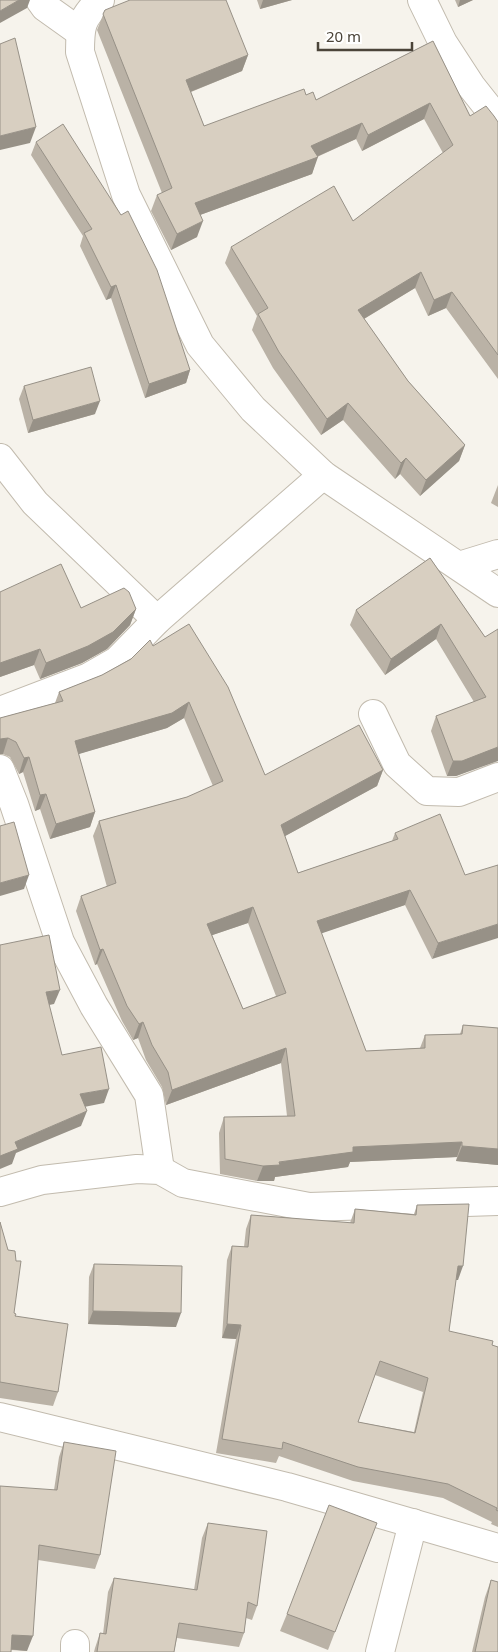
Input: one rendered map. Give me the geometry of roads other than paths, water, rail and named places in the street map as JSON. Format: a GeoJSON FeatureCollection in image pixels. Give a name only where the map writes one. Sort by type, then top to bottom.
{"type":"FeatureCollection","features":[{"type":"Feature","properties":{"kind":"street"},"geometry":{"type":"LineString","coordinates":[[40,0],[45,7],[80,32]]}},
{"type":"Feature","properties":{"kind":"street"},"geometry":{"type":"LineString","coordinates":[[100,0],[86,14],[80,32],[80,52],[126,195],[200,345],[253,409],[323,475],[498,592]]}},
{"type":"Feature","properties":{"kind":"street"},"geometry":{"type":"LineString","coordinates":[[422,0],[443,43],[471,86],[498,120]]}},
{"type":"Feature","properties":{"kind":"street"},"geometry":{"type":"LineString","coordinates":[[0,458],[35,503],[157,620]]}},
{"type":"Feature","properties":{"kind":"street"},"geometry":{"type":"LineString","coordinates":[[0,711],[89,677],[117,662],[157,620],[323,475]]}},
{"type":"Feature","properties":{"kind":"street"},"geometry":{"type":"LineString","coordinates":[[459,566],[498,554]]}},
{"type":"Feature","properties":{"kind":"street"},"geometry":{"type":"LineString","coordinates":[[373,714],[397,764],[427,792],[459,792],[498,777]]}},
{"type":"Feature","properties":{"kind":"street"},"geometry":{"type":"LineString","coordinates":[[0,769],[14,804],[60,942],[94,1006],[149,1094],[160,1170]]}},
{"type":"Feature","properties":{"kind":"street"},"geometry":{"type":"LineString","coordinates":[[0,1192],[42,1180],[137,1169],[160,1170],[183,1183],[309,1207],[498,1201]]}},
{"type":"Feature","properties":{"kind":"street"},"geometry":{"type":"LineString","coordinates":[[0,1417],[287,1487],[498,1548]]}},
{"type":"Feature","properties":{"kind":"street"},"geometry":{"type":"LineString","coordinates":[[380,1652],[413,1523]]}}]}
